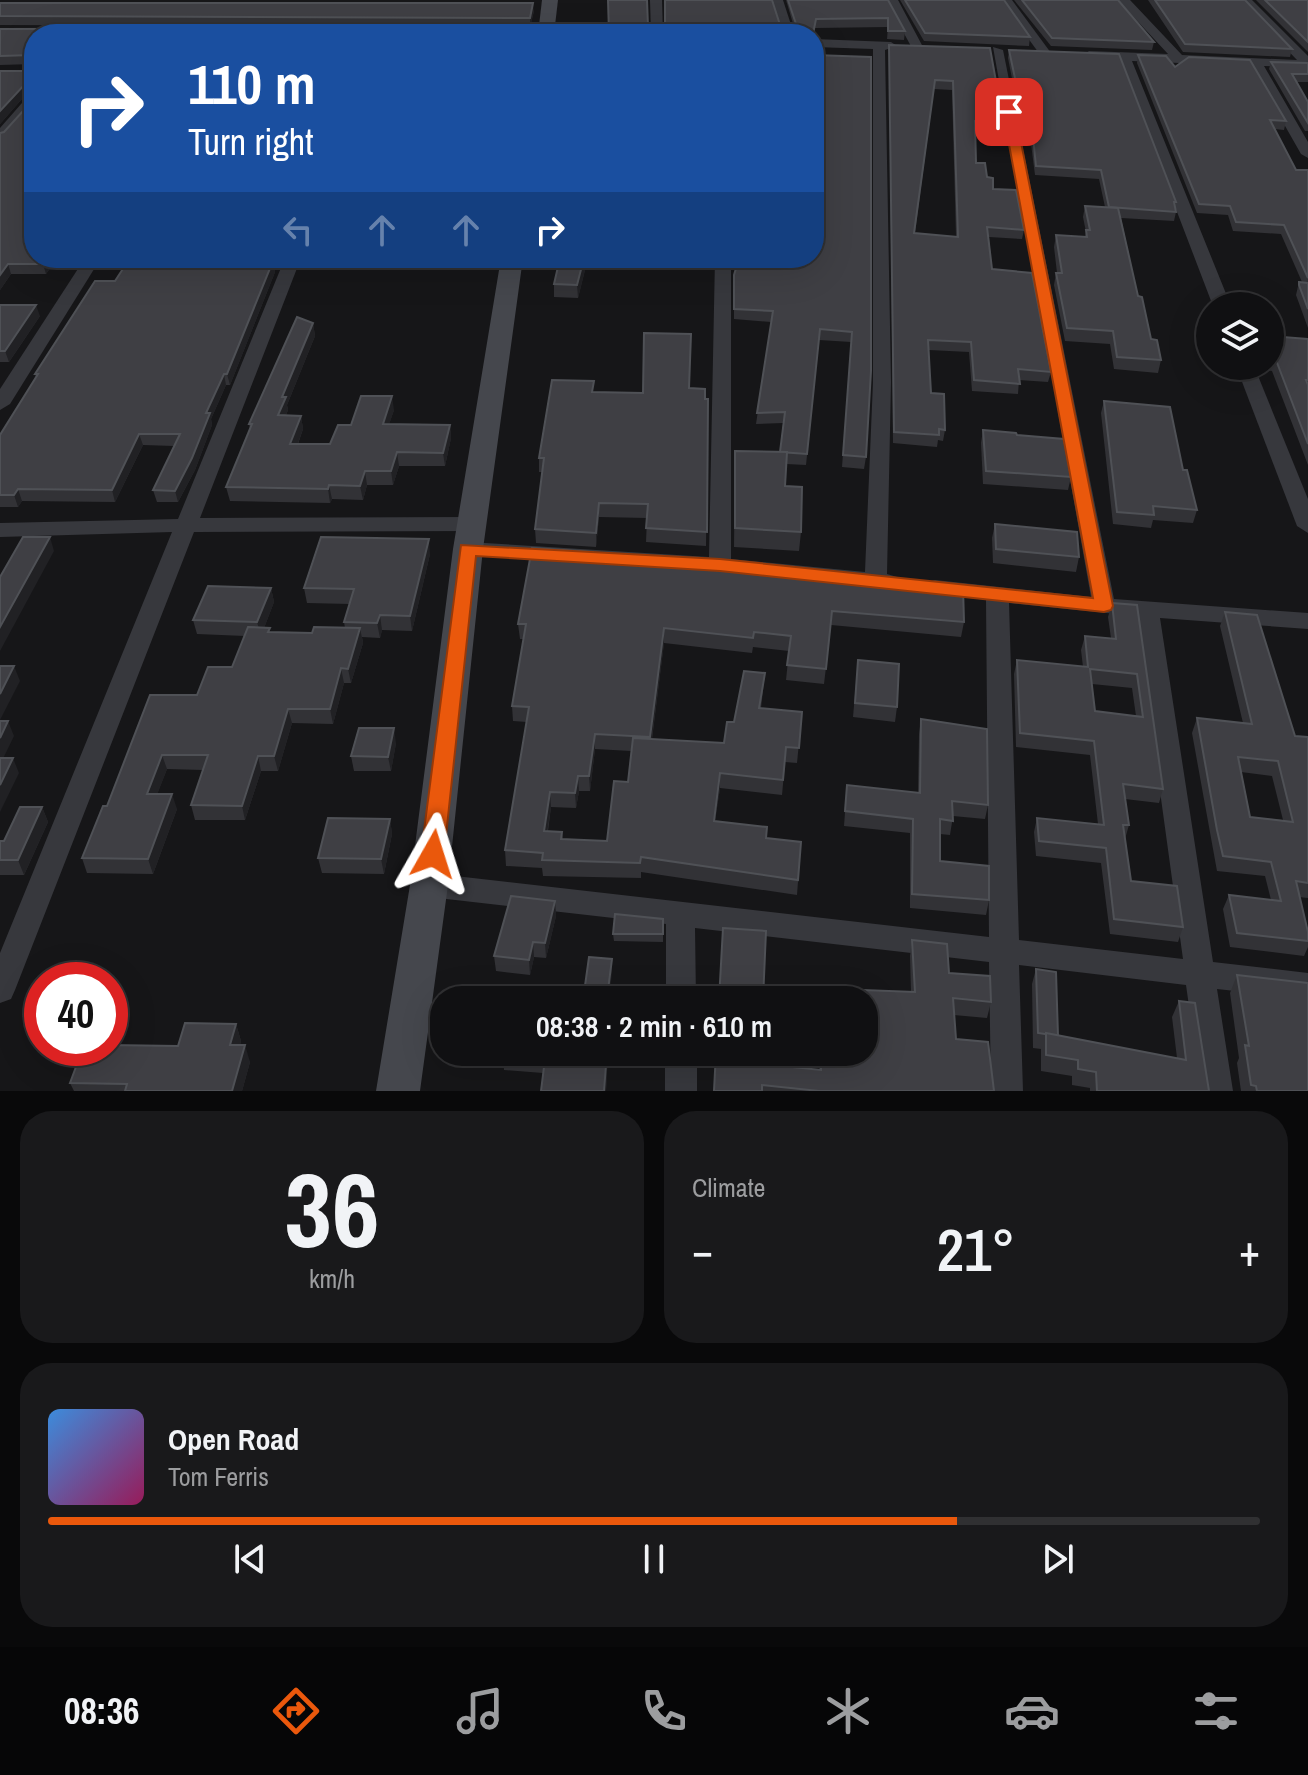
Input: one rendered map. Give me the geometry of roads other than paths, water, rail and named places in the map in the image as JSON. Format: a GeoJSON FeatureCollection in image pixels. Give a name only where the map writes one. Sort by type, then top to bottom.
{"type":"FeatureCollection","features":[{"type":"Feature","properties":{"kind":"street"},"geometry":{"type":"LineString","coordinates":[[656,0],[657,24]]}},
{"type":"Feature","properties":{"kind":"street"},"geometry":{"type":"LineString","coordinates":[[777,0],[785,24]]}},
{"type":"Feature","properties":{"kind":"street"},"geometry":{"type":"LineString","coordinates":[[824,43],[923,47],[892,0]]}},
{"type":"Feature","properties":{"kind":"street"},"geometry":{"type":"LineString","coordinates":[[1006,0],[1045,53]]}},
{"type":"Feature","properties":{"kind":"street"},"geometry":{"type":"LineString","coordinates":[[1124,0],[1179,59]]}},
{"type":"Feature","properties":{"kind":"street"},"geometry":{"type":"LineString","coordinates":[[1245,0],[1308,63]]}},
{"type":"Feature","properties":{"kind":"street"},"geometry":{"type":"LineString","coordinates":[[545,3],[546,24]]}},
{"type":"Feature","properties":{"kind":"street"},"geometry":{"type":"LineString","coordinates":[[876,581],[882,382],[879,46]]}},
{"type":"Feature","properties":{"kind":"street"},"geometry":{"type":"LineString","coordinates":[[998,50],[1104,606]]}},
{"type":"Feature","properties":{"kind":"street"},"geometry":{"type":"LineString","coordinates":[[1029,52],[1060,53]]}},
{"type":"Feature","properties":{"kind":"street"},"geometry":{"type":"LineString","coordinates":[[1076,54],[1308,63]]}},
{"type":"Feature","properties":{"kind":"street"},"geometry":{"type":"LineString","coordinates":[[1124,56],[1217,292]]}},
{"type":"Feature","properties":{"kind":"street"},"geometry":{"type":"LineString","coordinates":[[1255,62],[1308,154]]}},
{"type":"Feature","properties":{"kind":"street"},"geometry":{"type":"LineString","coordinates":[[0,137],[24,109]]}},
{"type":"Feature","properties":{"kind":"street"},"geometry":{"type":"LineString","coordinates":[[0,404],[87,268]]}},
{"type":"Feature","properties":{"kind":"street"},"geometry":{"type":"LineString","coordinates":[[0,990],[289,268]]}},
{"type":"Feature","properties":{"kind":"street"},"geometry":{"type":"LineString","coordinates":[[398,1091],[429,885],[470,537],[510,268]]}},
{"type":"Feature","properties":{"kind":"street"},"geometry":{"type":"LineString","coordinates":[[720,565],[723,268]]}},
{"type":"Feature","properties":{"kind":"street"},"geometry":{"type":"LineString","coordinates":[[1251,380],[1308,526]]}},
{"type":"Feature","properties":{"kind":"street"},"geometry":{"type":"LineString","coordinates":[[0,530],[188,525],[470,537],[1104,606],[1308,621]]}},
{"type":"Feature","properties":{"kind":"street"},"geometry":{"type":"LineString","coordinates":[[997,594],[1007,1091]]}},
{"type":"Feature","properties":{"kind":"street"},"geometry":{"type":"LineString","coordinates":[[1147,609],[1217,1091]]}},
{"type":"Feature","properties":{"kind":"street"},"geometry":{"type":"LineString","coordinates":[[429,885],[1308,986]]}},
{"type":"Feature","properties":{"kind":"street"},"geometry":{"type":"LineString","coordinates":[[680,913],[681,986]]}},
{"type":"Feature","properties":{"kind":"street"},"geometry":{"type":"LineString","coordinates":[[681,1066],[681,1091]]}}]}
